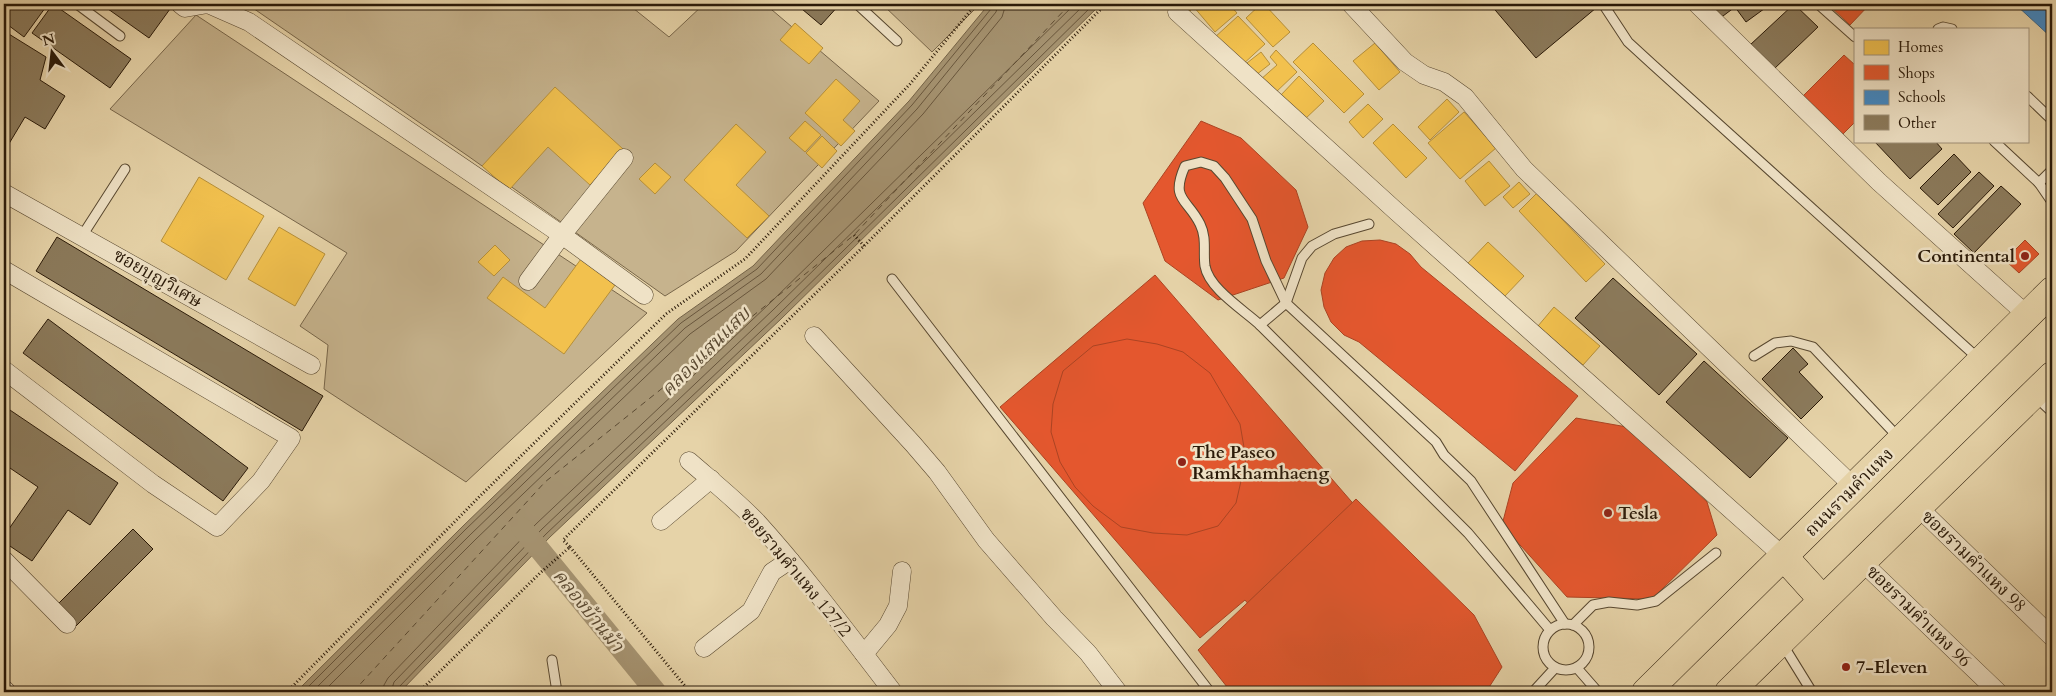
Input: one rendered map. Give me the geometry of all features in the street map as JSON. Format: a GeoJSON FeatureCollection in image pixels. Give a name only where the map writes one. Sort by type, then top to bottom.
{"type":"FeatureCollection","features":[{"type":"Feature","properties":{"kind":"main road","name":"ถนนรามคำแหง"},"geometry":{"type":"LineString","coordinates":[[1646,692],[2052,291]]}},
{"type":"Feature","properties":{"kind":"main road"},"geometry":{"type":"LineString","coordinates":[[1729,692],[1918,507],[2042,404],[2052,376]]}},
{"type":"Feature","properties":{"kind":"main road"},"geometry":{"type":"LineString","coordinates":[[1784,556],[1822,599]]}},
{"type":"Feature","properties":{"kind":"street"},"geometry":{"type":"LineString","coordinates":[[180,4],[185,8],[208,4],[249,22],[562,235],[644,295]]}},
{"type":"Feature","properties":{"kind":"street"},"geometry":{"type":"LineString","coordinates":[[1351,4],[1405,62],[1424,75],[1444,82],[1465,97],[1524,170],[1854,487]]}},
{"type":"Feature","properties":{"kind":"street"},"geometry":{"type":"LineString","coordinates":[[1697,4],[1879,182],[2028,315]]}},
{"type":"Feature","properties":{"kind":"street"},"geometry":{"type":"LineString","coordinates":[[1177,12],[1404,219],[1784,556]]}},
{"type":"Feature","properties":{"kind":"street"},"geometry":{"type":"LineString","coordinates":[[528,281],[624,158]]}},
{"type":"Feature","properties":{"kind":"street","name":"ซอยบุญวิเศษ"},"geometry":{"type":"LineString","coordinates":[[4,193],[311,365]]}},
{"type":"Feature","properties":{"kind":"street"},"geometry":{"type":"LineString","coordinates":[[4,270],[291,438],[261,481],[217,527],[153,484],[4,370]]}},
{"type":"Feature","properties":{"kind":"street"},"geometry":{"type":"LineString","coordinates":[[814,336],[937,472],[986,540],[1054,618],[1088,653],[1118,692]]}},
{"type":"Feature","properties":{"kind":"street","name":"ซอยรามคำแหง 127/2"},"geometry":{"type":"LineString","coordinates":[[689,461],[756,521],[790,560],[893,692]]}},
{"type":"Feature","properties":{"kind":"street"},"geometry":{"type":"LineString","coordinates":[[661,521],[711,479]]}},
{"type":"Feature","properties":{"kind":"street","name":"ซอยรามคําแหง 98"},"geometry":{"type":"LineString","coordinates":[[1918,507],[2052,637]]}},
{"type":"Feature","properties":{"kind":"street"},"geometry":{"type":"LineString","coordinates":[[4,560],[67,624]]}},
{"type":"Feature","properties":{"kind":"street"},"geometry":{"type":"LineString","coordinates":[[704,648],[751,611],[772,572],[790,560]]}},
{"type":"Feature","properties":{"kind":"street","name":"ซอยรามคําแหง 96"},"geometry":{"type":"LineString","coordinates":[[1861,561],[1998,692]]}},
{"type":"Feature","properties":{"kind":"street"},"geometry":{"type":"LineString","coordinates":[[864,654],[888,624],[898,606],[902,570]]}},
{"type":"Feature","properties":{"kind":"street"},"geometry":{"type":"LineString","coordinates":[[4,689],[7,692]]}},
{"type":"Feature","properties":{"kind":"lane"},"geometry":{"type":"LineString","coordinates":[[76,4],[120,36]]}},
{"type":"Feature","properties":{"kind":"lane"},"geometry":{"type":"LineString","coordinates":[[857,4],[897,41]]}},
{"type":"Feature","properties":{"kind":"lane"},"geometry":{"type":"LineString","coordinates":[[1603,4],[1628,42],[1981,361]]}},
{"type":"Feature","properties":{"kind":"lane"},"geometry":{"type":"LineString","coordinates":[[1818,4],[1854,36]]}},
{"type":"Feature","properties":{"kind":"lane"},"geometry":{"type":"LineString","coordinates":[[2028,97],[2052,120]]}},
{"type":"Feature","properties":{"kind":"lane"},"geometry":{"type":"LineString","coordinates":[[1995,142],[2039,183],[2052,202]]}},
{"type":"Feature","properties":{"kind":"lane"},"geometry":{"type":"LineString","coordinates":[[1550,630],[1468,533],[1260,325],[1220,291],[1206,268],[1204,236],[1200,224],[1183,201],[1178,188],[1185,166],[1201,162],[1214,166],[1252,219],[1266,261],[1286,303],[1436,442],[1444,455],[1471,481],[1569,624],[1586,634],[1589,641],[1588,657],[1577,668],[1562,670],[1555,668],[1545,657],[1543,650],[1543,642],[1550,630],[1569,624],[1593,605],[1609,602],[1637,605],[1656,601],[1716,553]]}},
{"type":"Feature","properties":{"kind":"lane"},"geometry":{"type":"LineString","coordinates":[[82,236],[125,169]]}},
{"type":"Feature","properties":{"kind":"lane"},"geometry":{"type":"LineString","coordinates":[[2039,183],[2052,170]]}},
{"type":"Feature","properties":{"kind":"lane"},"geometry":{"type":"LineString","coordinates":[[1260,325],[1286,303],[1302,258],[1312,246],[1334,234],[1369,224]]}},
{"type":"Feature","properties":{"kind":"lane"},"geometry":{"type":"LineString","coordinates":[[892,279],[1210,692]]}},
{"type":"Feature","properties":{"kind":"lane"},"geometry":{"type":"LineString","coordinates":[[1754,356],[1775,343],[1791,341],[1813,347],[1901,440]]}},
{"type":"Feature","properties":{"kind":"lane"},"geometry":{"type":"LineString","coordinates":[[1781,640],[1812,692]]}},
{"type":"Feature","properties":{"kind":"lane"},"geometry":{"type":"LineString","coordinates":[[552,660],[557,692]]}},
{"type":"Feature","properties":{"kind":"lane"},"geometry":{"type":"LineString","coordinates":[[1532,692],[1555,668]]}},
{"type":"Feature","properties":{"kind":"lane"},"geometry":{"type":"LineString","coordinates":[[1577,668],[1598,692]]}},
{"type":"Feature","properties":{"kind":"path"},"geometry":{"type":"LineString","coordinates":[[287,692],[478,498],[666,314],[745,259],[910,84],[976,4]]}},
{"type":"Feature","properties":{"kind":"path"},"geometry":{"type":"LineString","coordinates":[[690,692],[563,540],[864,246],[1106,4]]}},
{"type":"Feature","properties":{"kind":"path"},"geometry":{"type":"LineString","coordinates":[[854,235],[864,246]]}},
{"type":"Feature","properties":{"kind":"path"},"geometry":{"type":"LineString","coordinates":[[419,692],[570,547]]}},
{"type":"Feature","properties":{"kind":"shaded area"},"geometry":{"type":"Polygon","coordinates":[[[247,4],[628,4],[669,37],[704,4],[765,4],[879,101],[736,251],[665,296],[468,156],[247,4]]]}},
{"type":"Feature","properties":{"kind":"shaded area"},"geometry":{"type":"Polygon","coordinates":[[[882,4],[980,4],[932,52],[882,4]]]}},
{"type":"Feature","properties":{"kind":"shaded area"},"geometry":{"type":"Polygon","coordinates":[[[196,15],[647,313],[466,482],[324,389],[328,345],[300,326],[347,253],[110,109],[196,15]]]}},
{"type":"Feature","properties":{"kind":"water","name":"คลองแสนแสบ"},"geometry":{"type":"Polygon","coordinates":[[[989,4],[1101,4],[781,319],[550,537],[400,692],[296,692],[463,526],[678,319],[753,266],[909,101],[989,4]]]}},
{"type":"Feature","properties":{"kind":"building: Homes"},"geometry":{"type":"Polygon","coordinates":[[[1175,4],[1189,4],[1192,9],[1184,16],[1175,4]]]}},
{"type":"Feature","properties":{"kind":"building: Homes"},"geometry":{"type":"Polygon","coordinates":[[[1195,4],[1229,4],[1237,13],[1215,32],[1193,6],[1195,4]]]}},
{"type":"Feature","properties":{"kind":"building: Homes"},"geometry":{"type":"Polygon","coordinates":[[[1261,4],[1264,4],[1290,32],[1273,47],[1246,18],[1261,4]]]}},
{"type":"Feature","properties":{"kind":"building: Homes"},"geometry":{"type":"Polygon","coordinates":[[[1238,16],[1265,44],[1241,66],[1214,38],[1238,16]]]}},
{"type":"Feature","properties":{"kind":"building: Homes"},"geometry":{"type":"Polygon","coordinates":[[[795,23],[823,48],[809,64],[780,40],[795,23]]]}},
{"type":"Feature","properties":{"kind":"building: Homes"},"geometry":{"type":"Polygon","coordinates":[[[1313,43],[1364,94],[1344,113],[1293,62],[1313,43]]]}},
{"type":"Feature","properties":{"kind":"building: Homes"},"geometry":{"type":"Polygon","coordinates":[[[1375,43],[1400,72],[1379,90],[1353,61],[1375,43]]]}},
{"type":"Feature","properties":{"kind":"building: Homes"},"geometry":{"type":"Polygon","coordinates":[[[1276,50],[1297,72],[1274,94],[1260,80],[1277,65],[1270,57],[1276,50]]]}},
{"type":"Feature","properties":{"kind":"building: Homes"},"geometry":{"type":"Polygon","coordinates":[[[1261,52],[1270,64],[1256,75],[1247,63],[1261,52]]]}},
{"type":"Feature","properties":{"kind":"building: Homes"},"geometry":{"type":"Polygon","coordinates":[[[1299,76],[1324,101],[1304,120],[1280,96],[1299,76]]]}},
{"type":"Feature","properties":{"kind":"building: Homes"},"geometry":{"type":"Polygon","coordinates":[[[836,79],[860,101],[843,120],[855,131],[841,146],[805,113],[836,79]]]}},
{"type":"Feature","properties":{"kind":"building: Homes"},"geometry":{"type":"Polygon","coordinates":[[[555,87],[623,149],[590,185],[548,147],[509,190],[482,166],[555,87]]]}},
{"type":"Feature","properties":{"kind":"building: Homes"},"geometry":{"type":"Polygon","coordinates":[[[1447,99],[1459,112],[1430,140],[1418,127],[1447,99]]]}},
{"type":"Feature","properties":{"kind":"building: Homes"},"geometry":{"type":"Polygon","coordinates":[[[1368,104],[1383,119],[1363,138],[1349,122],[1368,104]]]}},
{"type":"Feature","properties":{"kind":"building: Homes"},"geometry":{"type":"Polygon","coordinates":[[[1464,112],[1496,148],[1460,179],[1428,143],[1464,112]]]}},
{"type":"Feature","properties":{"kind":"building: Homes"},"geometry":{"type":"Polygon","coordinates":[[[805,121],[821,135],[805,152],[789,138],[805,121]]]}},
{"type":"Feature","properties":{"kind":"building: Homes"},"geometry":{"type":"Polygon","coordinates":[[[736,124],[766,152],[736,185],[769,216],[747,238],[684,180],[736,124]]]}},
{"type":"Feature","properties":{"kind":"building: Homes"},"geometry":{"type":"Polygon","coordinates":[[[1393,124],[1427,158],[1406,178],[1373,143],[1393,124]]]}},
{"type":"Feature","properties":{"kind":"building: Homes"},"geometry":{"type":"Polygon","coordinates":[[[822,136],[837,151],[822,168],[806,153],[822,136]]]}},
{"type":"Feature","properties":{"kind":"building: Homes"},"geometry":{"type":"Polygon","coordinates":[[[1489,161],[1510,186],[1485,206],[1465,181],[1489,161]]]}},
{"type":"Feature","properties":{"kind":"building: Homes"},"geometry":{"type":"Polygon","coordinates":[[[655,163],[671,177],[655,194],[639,179],[655,163]]]}},
{"type":"Feature","properties":{"kind":"building: Homes"},"geometry":{"type":"Polygon","coordinates":[[[199,177],[264,216],[226,280],[161,241],[199,177]]]}},
{"type":"Feature","properties":{"kind":"building: Homes"},"geometry":{"type":"Polygon","coordinates":[[[1519,182],[1530,194],[1513,208],[1503,197],[1519,182]]]}},
{"type":"Feature","properties":{"kind":"building: Homes"},"geometry":{"type":"Polygon","coordinates":[[[1537,193],[1605,264],[1586,282],[1519,211],[1537,193]]]}},
{"type":"Feature","properties":{"kind":"building: Homes"},"geometry":{"type":"Polygon","coordinates":[[[279,227],[325,254],[295,306],[248,279],[279,227]]]}},
{"type":"Feature","properties":{"kind":"building: Homes"},"geometry":{"type":"Polygon","coordinates":[[[1488,242],[1524,276],[1504,297],[1468,263],[1488,242]]]}},
{"type":"Feature","properties":{"kind":"building: Homes"},"geometry":{"type":"Polygon","coordinates":[[[495,245],[510,260],[494,276],[478,262],[495,245]]]}},
{"type":"Feature","properties":{"kind":"building: Homes"},"geometry":{"type":"Polygon","coordinates":[[[581,259],[615,285],[564,354],[487,298],[503,277],[545,308],[581,259]]]}},
{"type":"Feature","properties":{"kind":"building: Homes"},"geometry":{"type":"Polygon","coordinates":[[[1554,307],[1600,346],[1583,365],[1538,326],[1554,307]]]}},
{"type":"Feature","properties":{"kind":"building: Shops"},"geometry":{"type":"Polygon","coordinates":[[[1828,4],[1870,4],[1850,25],[1828,4]]]}},
{"type":"Feature","properties":{"kind":"building: Shops"},"geometry":{"type":"Polygon","coordinates":[[[1844,55],[1854,64],[1854,123],[1841,136],[1802,97],[1844,55]]]}},
{"type":"Feature","properties":{"kind":"building: Shops"},"geometry":{"type":"Polygon","coordinates":[[[1201,121],[1241,138],[1296,190],[1308,227],[1284,278],[1218,300],[1165,261],[1143,203],[1201,121]]]}},
{"type":"Feature","properties":{"kind":"building: Shops"},"geometry":{"type":"Polygon","coordinates":[[[1380,240],[1396,244],[1410,254],[1421,267],[1578,396],[1515,471],[1359,342],[1344,335],[1331,322],[1324,307],[1321,290],[1325,273],[1334,258],[1346,247],[1362,241],[1380,240]]]}},
{"type":"Feature","properties":{"kind":"building: Shops"},"geometry":{"type":"Polygon","coordinates":[[[2025,240],[2039,254],[2019,273],[2005,260],[2025,240]]]}},
{"type":"Feature","properties":{"kind":"building: Shops","name":"The Paseo Ramkhamhaeng"},"geometry":{"type":"Polygon","coordinates":[[[1155,275],[1364,516],[1254,611],[1245,600],[1200,638],[1000,407],[1155,275]]]}},
{"type":"Feature","properties":{"kind":"building: Shops"},"geometry":{"type":"Polygon","coordinates":[[[1127,339],[1157,344],[1183,352],[1210,373],[1240,424],[1246,459],[1236,503],[1218,526],[1187,535],[1153,533],[1121,527],[1093,506],[1075,487],[1060,462],[1051,432],[1053,404],[1063,371],[1093,346],[1127,339]]]}},
{"type":"Feature","properties":{"kind":"building: Shops","name":"Tesla"},"geometry":{"type":"Polygon","coordinates":[[[1576,418],[1627,427],[1707,502],[1717,535],[1652,599],[1567,597],[1502,525],[1513,483],[1576,418]]]}},
{"type":"Feature","properties":{"kind":"building: Shops","name":"The Paseo Ramkhamhaeng"},"geometry":{"type":"Polygon","coordinates":[[[1356,499],[1474,615],[1502,667],[1486,692],[1231,692],[1198,650],[1356,499]]]}},
{"type":"Feature","properties":{"kind":"building: Schools"},"geometry":{"type":"Polygon","coordinates":[[[2015,4],[2052,4],[2052,38],[2015,4]]]}},
{"type":"Feature","properties":{"kind":"building: Other"},"geometry":{"type":"Polygon","coordinates":[[[4,4],[48,4],[24,37],[4,22],[4,4]]]}},
{"type":"Feature","properties":{"kind":"building: Other"},"geometry":{"type":"Polygon","coordinates":[[[53,4],[131,59],[110,88],[32,33],[53,4]]]}},
{"type":"Feature","properties":{"kind":"building: Other"},"geometry":{"type":"Polygon","coordinates":[[[101,4],[163,4],[170,9],[149,38],[101,4]]]}},
{"type":"Feature","properties":{"kind":"building: Other"},"geometry":{"type":"Polygon","coordinates":[[[796,4],[840,4],[821,25],[796,4]]]}},
{"type":"Feature","properties":{"kind":"building: Other"},"geometry":{"type":"Polygon","coordinates":[[[1490,4],[1593,4],[1596,8],[1536,58],[1490,4]]]}},
{"type":"Feature","properties":{"kind":"building: Other"},"geometry":{"type":"Polygon","coordinates":[[[1707,4],[1766,4],[1768,6],[1746,22],[1735,7],[1719,19],[1707,4]]]}},
{"type":"Feature","properties":{"kind":"building: Other"},"geometry":{"type":"Polygon","coordinates":[[[1794,4],[1818,27],[1774,69],[1750,45],[1794,4]]]}},
{"type":"Feature","properties":{"kind":"building: Other"},"geometry":{"type":"Polygon","coordinates":[[[4,31],[46,57],[40,80],[65,96],[45,129],[25,117],[4,152],[4,31]]]}},
{"type":"Feature","properties":{"kind":"building: Other"},"geometry":{"type":"Polygon","coordinates":[[[1875,142],[1936,142],[1942,149],[1910,179],[1875,142]]]}},
{"type":"Feature","properties":{"kind":"building: Other"},"geometry":{"type":"Polygon","coordinates":[[[1954,154],[1971,172],[1938,205],[1920,188],[1954,154]]]}},
{"type":"Feature","properties":{"kind":"building: Other"},"geometry":{"type":"Polygon","coordinates":[[[1979,172],[1994,186],[1953,228],[1938,214],[1979,172]]]}},
{"type":"Feature","properties":{"kind":"building: Other"},"geometry":{"type":"Polygon","coordinates":[[[2001,186],[2021,204],[1974,253],[1954,234],[2001,186]]]}},
{"type":"Feature","properties":{"kind":"building: Other"},"geometry":{"type":"Polygon","coordinates":[[[57,237],[323,396],[302,431],[36,271],[57,237]]]}},
{"type":"Feature","properties":{"kind":"building: Other"},"geometry":{"type":"Polygon","coordinates":[[[1613,278],[1697,354],[1659,395],[1575,318],[1613,278]]]}},
{"type":"Feature","properties":{"kind":"building: Other"},"geometry":{"type":"Polygon","coordinates":[[[48,319],[248,468],[223,501],[23,353],[48,319]]]}},
{"type":"Feature","properties":{"kind":"building: Other"},"geometry":{"type":"Polygon","coordinates":[[[1793,348],[1808,364],[1799,372],[1823,397],[1801,419],[1762,379],[1793,348]]]}},
{"type":"Feature","properties":{"kind":"building: Other"},"geometry":{"type":"Polygon","coordinates":[[[1704,361],[1788,438],[1750,478],[1666,402],[1704,361]]]}},
{"type":"Feature","properties":{"kind":"building: Other"},"geometry":{"type":"Polygon","coordinates":[[[4,406],[118,483],[90,525],[68,510],[32,561],[4,542],[4,536],[38,487],[4,464],[4,406]]]}},
{"type":"Feature","properties":{"kind":"building: Other"},"geometry":{"type":"Polygon","coordinates":[[[133,529],[153,549],[74,628],[54,608],[133,529]]]}},
{"type":"Feature","properties":{"kind":"waterway","name":"คลองบ้านม้า"},"geometry":{"type":"LineString","coordinates":[[522,528],[656,692]]}},
{"type":"Feature","properties":{"kind":"ferry route"},"geometry":{"type":"LineString","coordinates":[[353,692],[545,482],[854,235],[1070,4]]}},
{"type":"Feature","properties":{"kind":"place","name":"Continental"},"geometry":{"type":"Point","coordinates":[2025,256]}},
{"type":"Feature","properties":{"kind":"place","name":"The Paseo Ramkhamhaeng"},"geometry":{"type":"Point","coordinates":[1182,462]}},
{"type":"Feature","properties":{"kind":"place","name":"Tesla"},"geometry":{"type":"Point","coordinates":[1608,513]}},
{"type":"Feature","properties":{"kind":"place","name":"7-Eleven"},"geometry":{"type":"Point","coordinates":[1846,667]}}]}
